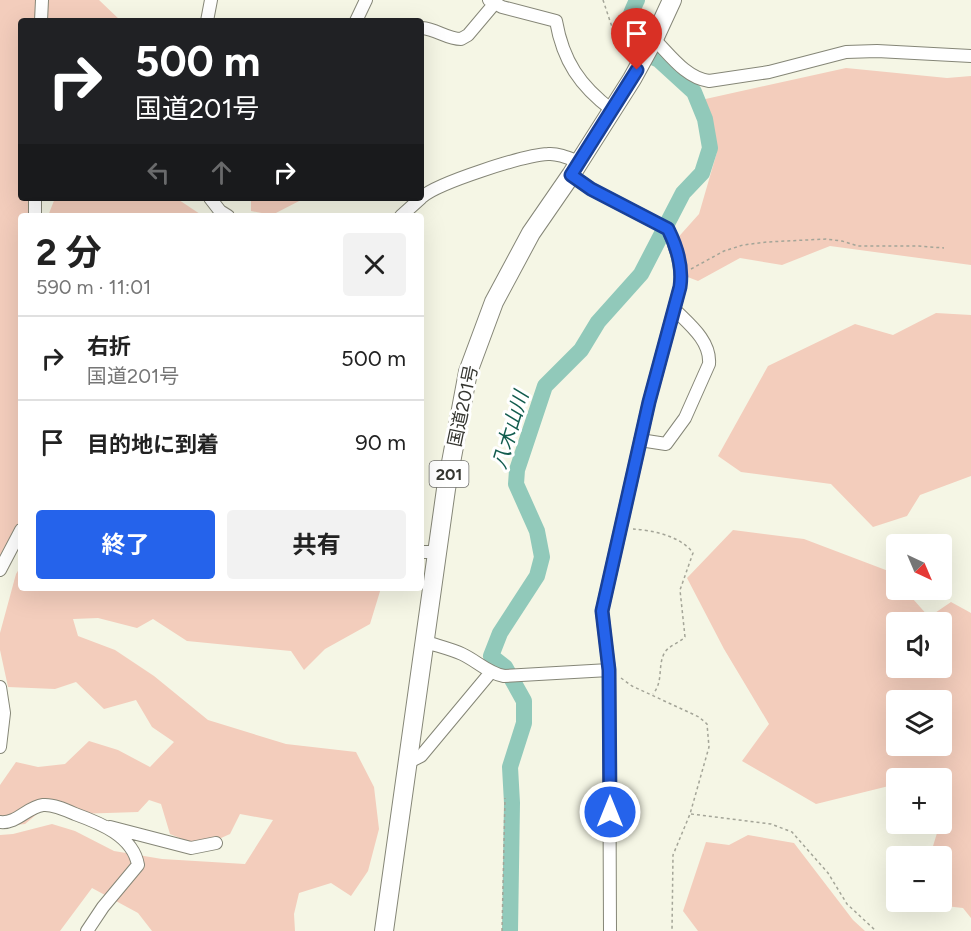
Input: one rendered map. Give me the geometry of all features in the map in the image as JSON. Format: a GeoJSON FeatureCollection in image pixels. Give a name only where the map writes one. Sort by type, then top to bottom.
{"type":"FeatureCollection","features":[{"type":"Feature","properties":{"kind":"highway","name":"国道201号"},"geometry":{"type":"LineString","coordinates":[[384,931],[426,642],[430,552],[447,489],[468,372],[494,302],[531,233],[575,168],[646,54],[672,0]]}},
{"type":"Feature","properties":{"kind":"street"},"geometry":{"type":"LineString","coordinates":[[41,18],[42,0]]}},
{"type":"Feature","properties":{"kind":"street"},"geometry":{"type":"LineString","coordinates":[[208,18],[211,0]]}},
{"type":"Feature","properties":{"kind":"street"},"geometry":{"type":"LineString","coordinates":[[357,18],[366,0]]}},
{"type":"Feature","properties":{"kind":"street"},"geometry":{"type":"LineString","coordinates":[[424,28],[450,38],[461,39],[468,35],[492,2],[502,7],[556,21],[565,57],[572,69],[597,99],[612,110]]}},
{"type":"Feature","properties":{"kind":"street"},"geometry":{"type":"LineString","coordinates":[[646,54],[685,70],[701,80],[709,81],[769,72],[846,52],[877,51],[971,56]]}},
{"type":"Feature","properties":{"kind":"street"},"geometry":{"type":"LineString","coordinates":[[424,196],[442,184],[531,157],[556,154],[575,168],[591,189],[665,227],[674,242],[682,274],[640,440],[602,611],[609,670],[610,931]]}},
{"type":"Feature","properties":{"kind":"street"},"geometry":{"type":"LineString","coordinates":[[212,201],[223,213]]}},
{"type":"Feature","properties":{"kind":"street"},"geometry":{"type":"LineString","coordinates":[[404,213],[418,201]]}},
{"type":"Feature","properties":{"kind":"street"},"geometry":{"type":"LineString","coordinates":[[640,440],[666,444],[685,418],[709,364],[710,354],[705,343],[674,309]]}},
{"type":"Feature","properties":{"kind":"street"},"geometry":{"type":"LineString","coordinates":[[0,570],[18,536]]}},
{"type":"Feature","properties":{"kind":"street"},"geometry":{"type":"LineString","coordinates":[[426,642],[461,653],[491,672],[504,676],[609,670]]}},
{"type":"Feature","properties":{"kind":"street"},"geometry":{"type":"LineString","coordinates":[[409,762],[421,756],[491,672]]}},
{"type":"Feature","properties":{"kind":"street"},"geometry":{"type":"LineString","coordinates":[[0,687],[4,713],[0,747]]}},
{"type":"Feature","properties":{"kind":"street"},"geometry":{"type":"LineString","coordinates":[[0,822],[18,818],[44,805],[61,808],[106,826],[191,848],[216,843]]}},
{"type":"Feature","properties":{"kind":"street"},"geometry":{"type":"LineString","coordinates":[[87,931],[103,907],[138,865],[133,849],[106,826]]}},
{"type":"Feature","properties":{"kind":"path"},"geometry":{"type":"LineString","coordinates":[[603,0],[614,33],[623,51],[646,54]]}},
{"type":"Feature","properties":{"kind":"path"},"geometry":{"type":"LineString","coordinates":[[682,274],[724,251],[743,245],[766,242],[826,239],[858,246],[944,248]]}},
{"type":"Feature","properties":{"kind":"path"},"geometry":{"type":"LineString","coordinates":[[620,527],[644,530],[675,539],[693,553],[680,590],[685,637],[666,650],[662,659],[659,686],[652,694]]}},
{"type":"Feature","properties":{"kind":"path"},"geometry":{"type":"LineString","coordinates":[[609,670],[632,686],[699,717],[707,724],[709,747],[690,814],[673,855],[672,931]]}},
{"type":"Feature","properties":{"kind":"path"},"geometry":{"type":"LineString","coordinates":[[502,931],[505,798]]}},
{"type":"Feature","properties":{"kind":"path"},"geometry":{"type":"LineString","coordinates":[[690,814],[771,824],[792,832],[828,873],[847,904],[876,931]]}},
{"type":"Feature","properties":{"kind":"shaded area"},"geometry":{"type":"Polygon","coordinates":[[[0,0],[39,0],[36,18],[18,18],[18,201],[28,201],[30,213],[18,213],[18,537],[0,564],[0,0]]]}},
{"type":"Feature","properties":{"kind":"shaded area"},"geometry":{"type":"Polygon","coordinates":[[[48,0],[99,0],[118,18],[48,18],[48,0]]]}},
{"type":"Feature","properties":{"kind":"shaded area"},"geometry":{"type":"Polygon","coordinates":[[[846,68],[947,78],[971,76],[971,265],[830,246],[782,265],[740,258],[698,281],[685,276],[674,242],[699,214],[717,152],[701,100],[846,68]]]}},
{"type":"Feature","properties":{"kind":"shaded area"},"geometry":{"type":"Polygon","coordinates":[[[54,201],[180,201],[198,213],[49,213],[54,201]]]}},
{"type":"Feature","properties":{"kind":"shaded area"},"geometry":{"type":"Polygon","coordinates":[[[251,201],[299,201],[276,213],[251,211],[251,201]]]}},
{"type":"Feature","properties":{"kind":"shaded area"},"geometry":{"type":"Polygon","coordinates":[[[936,313],[971,315],[971,476],[920,495],[907,516],[873,527],[831,484],[741,472],[718,456],[768,366],[855,324],[893,335],[936,313]]]}},
{"type":"Feature","properties":{"kind":"shaded area"},"geometry":{"type":"Polygon","coordinates":[[[733,530],[804,539],[886,570],[886,600],[914,600],[925,612],[886,612],[886,678],[952,678],[952,612],[936,612],[951,602],[971,613],[971,918],[963,908],[952,907],[952,846],[933,846],[937,834],[952,834],[952,768],[886,768],[886,787],[816,804],[742,761],[769,724],[724,649],[687,578],[733,530]]]}},
{"type":"Feature","properties":{"kind":"shaded area"},"geometry":{"type":"Polygon","coordinates":[[[18,571],[18,591],[380,591],[370,624],[325,649],[304,670],[291,651],[187,641],[153,619],[137,628],[98,618],[73,619],[78,636],[115,650],[154,676],[208,720],[286,744],[356,752],[374,787],[379,829],[368,871],[351,896],[331,883],[299,893],[294,914],[295,931],[152,931],[138,913],[92,888],[60,931],[0,931],[0,835],[52,824],[75,831],[114,851],[162,859],[245,864],[273,820],[240,814],[230,834],[201,847],[170,834],[161,804],[149,800],[138,812],[76,814],[43,809],[25,824],[0,827],[0,785],[16,762],[38,767],[65,764],[89,741],[118,750],[150,767],[174,742],[152,727],[136,700],[104,709],[76,682],[55,689],[8,687],[0,650],[0,633],[18,571]]]}},
{"type":"Feature","properties":{"kind":"shaded area"},"geometry":{"type":"Polygon","coordinates":[[[748,835],[794,843],[853,920],[865,931],[698,931],[683,911],[706,842],[729,845],[748,835]]]}},
{"type":"Feature","properties":{"kind":"waterway","name":"八木山川"},"geometry":{"type":"LineString","coordinates":[[510,931],[512,803],[510,767],[524,723],[524,701],[505,667],[491,656],[500,633],[537,576],[542,557],[537,531],[516,484],[517,470],[545,386],[581,350],[598,322],[641,274],[683,193],[702,173],[710,148],[705,119],[694,92],[659,60],[634,49],[628,24],[637,0]]}},
{"type":"Feature","properties":{"kind":"route"},"geometry":{"type":"LineString","coordinates":[[610,812],[609,670],[602,611],[649,402],[682,274],[674,242],[668,229],[591,189],[571,175],[637,70]]}}]}
